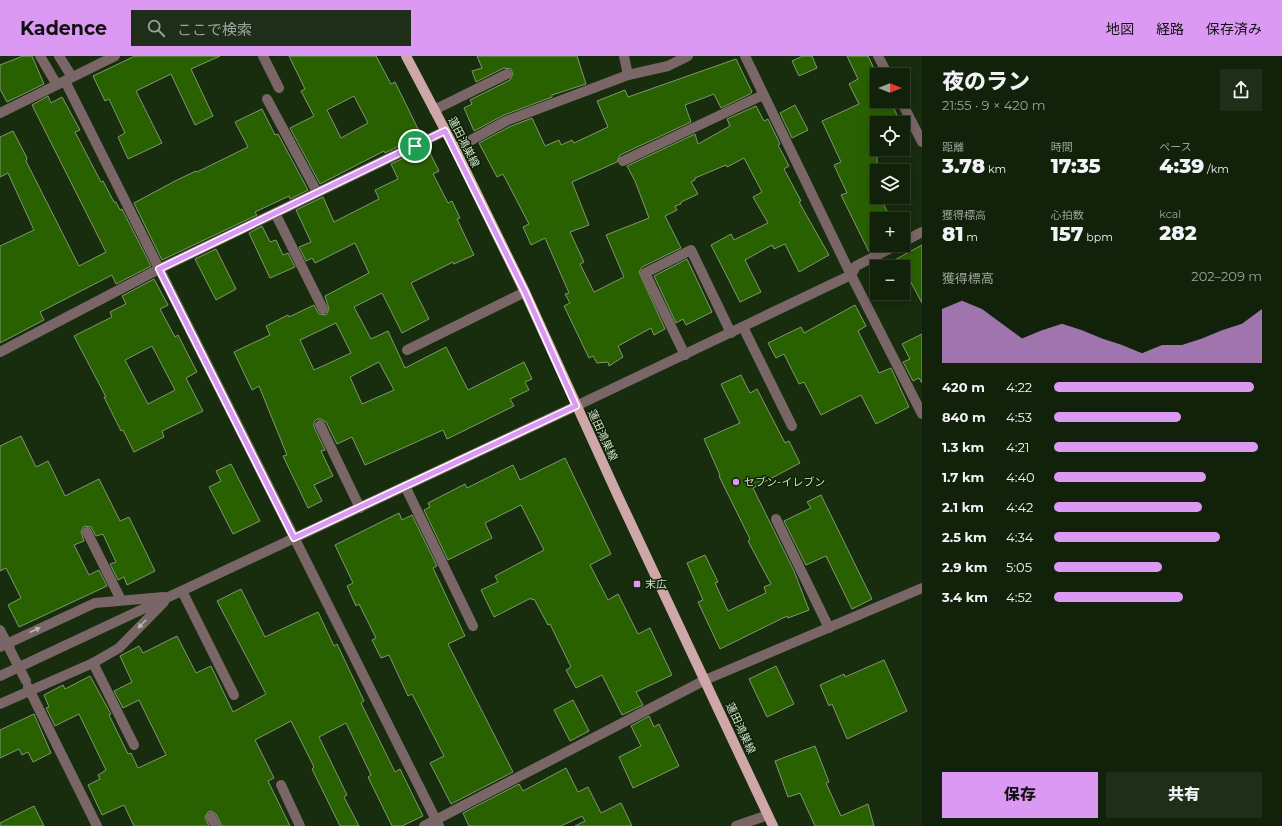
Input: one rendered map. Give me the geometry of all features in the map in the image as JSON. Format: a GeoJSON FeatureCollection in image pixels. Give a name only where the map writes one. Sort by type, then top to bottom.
{"type":"FeatureCollection","features":[{"type":"Feature","properties":{"kind":"main road","name":"蓮田鴻巣線"},"geometry":{"type":"LineString","coordinates":[[406,56],[455,149],[525,292],[576,406],[773,826]]}},
{"type":"Feature","properties":{"kind":"street"},"geometry":{"type":"LineString","coordinates":[[40,56],[65,81]]}},
{"type":"Feature","properties":{"kind":"street"},"geometry":{"type":"LineString","coordinates":[[59,56],[65,81],[437,823]]}},
{"type":"Feature","properties":{"kind":"street"},"geometry":{"type":"LineString","coordinates":[[0,113],[115,56]]}},
{"type":"Feature","properties":{"kind":"street"},"geometry":{"type":"LineString","coordinates":[[263,56],[279,88]]}},
{"type":"Feature","properties":{"kind":"street"},"geometry":{"type":"LineString","coordinates":[[624,56],[628,76]]}},
{"type":"Feature","properties":{"kind":"street"},"geometry":{"type":"LineString","coordinates":[[455,149],[506,121],[628,76],[668,66],[688,56]]}},
{"type":"Feature","properties":{"kind":"street"},"geometry":{"type":"LineString","coordinates":[[745,56],[851,275],[922,414]]}},
{"type":"Feature","properties":{"kind":"street"},"geometry":{"type":"LineString","coordinates":[[878,56],[884,68]]}},
{"type":"Feature","properties":{"kind":"street"},"geometry":{"type":"LineString","coordinates":[[434,110],[507,74]]}},
{"type":"Feature","properties":{"kind":"street"},"geometry":{"type":"LineString","coordinates":[[624,162],[763,95]]}},
{"type":"Feature","properties":{"kind":"street"},"geometry":{"type":"LineString","coordinates":[[267,99],[317,192]]}},
{"type":"Feature","properties":{"kind":"street"},"geometry":{"type":"LineString","coordinates":[[905,108],[922,142]]}},
{"type":"Feature","properties":{"kind":"street"},"geometry":{"type":"LineString","coordinates":[[0,352],[159,269],[445,131]]}},
{"type":"Feature","properties":{"kind":"street"},"geometry":{"type":"LineString","coordinates":[[275,213],[323,309]]}},
{"type":"Feature","properties":{"kind":"street"},"geometry":{"type":"LineString","coordinates":[[910,238],[922,232]]}},
{"type":"Feature","properties":{"kind":"street"},"geometry":{"type":"LineString","coordinates":[[684,355],[645,273],[691,250],[731,333]]}},
{"type":"Feature","properties":{"kind":"street"},"geometry":{"type":"LineString","coordinates":[[0,676],[731,333],[851,275],[856,266],[883,252]]}},
{"type":"Feature","properties":{"kind":"street"},"geometry":{"type":"LineString","coordinates":[[407,350],[525,292]]}},
{"type":"Feature","properties":{"kind":"street"},"geometry":{"type":"LineString","coordinates":[[743,327],[792,426]]}},
{"type":"Feature","properties":{"kind":"street"},"geometry":{"type":"LineString","coordinates":[[320,425],[360,508]]}},
{"type":"Feature","properties":{"kind":"street"},"geometry":{"type":"LineString","coordinates":[[405,486],[473,626]]}},
{"type":"Feature","properties":{"kind":"street"},"geometry":{"type":"LineString","coordinates":[[776,519],[829,628]]}},
{"type":"Feature","properties":{"kind":"street"},"geometry":{"type":"LineString","coordinates":[[87,532],[120,600]]}},
{"type":"Feature","properties":{"kind":"street"},"geometry":{"type":"LineString","coordinates":[[424,826],[437,823],[705,680],[922,588]]}},
{"type":"Feature","properties":{"kind":"street"},"geometry":{"type":"LineString","coordinates":[[182,591],[234,695]]}},
{"type":"Feature","properties":{"kind":"street"},"geometry":{"type":"LineString","coordinates":[[6,647],[95,603],[170,597]]}},
{"type":"Feature","properties":{"kind":"street"},"geometry":{"type":"LineString","coordinates":[[0,704],[93,663],[119,648],[170,597]]}},
{"type":"Feature","properties":{"kind":"street"},"geometry":{"type":"LineString","coordinates":[[0,630],[6,647],[26,681],[30,692],[97,826]]}},
{"type":"Feature","properties":{"kind":"street"},"geometry":{"type":"LineString","coordinates":[[93,663],[134,745]]}},
{"type":"Feature","properties":{"kind":"street"},"geometry":{"type":"LineString","coordinates":[[281,785],[300,826]]}},
{"type":"Feature","properties":{"kind":"street"},"geometry":{"type":"LineString","coordinates":[[736,826],[768,815]]}},
{"type":"Feature","properties":{"kind":"building"},"geometry":{"type":"Polygon","coordinates":[[[23,56],[32,56],[44,84],[7,102],[0,89],[0,65],[23,56]]]}},
{"type":"Feature","properties":{"kind":"building"},"geometry":{"type":"Polygon","coordinates":[[[135,56],[220,56],[191,69],[213,116],[195,125],[171,74],[136,91],[162,143],[128,159],[118,137],[125,133],[109,99],[105,101],[93,76],[135,56]]]}},
{"type":"Feature","properties":{"kind":"building"},"geometry":{"type":"Polygon","coordinates":[[[289,56],[376,56],[391,84],[395,82],[421,135],[385,153],[384,151],[320,184],[290,128],[314,116],[301,91],[305,89],[289,56]],[[354,96],[327,110],[341,138],[368,123],[354,96]]]}},
{"type":"Feature","properties":{"kind":"building"},"geometry":{"type":"Polygon","coordinates":[[[477,56],[577,56],[586,84],[552,95],[552,97],[504,115],[474,131],[464,108],[472,104],[470,100],[510,80],[513,74],[511,69],[504,68],[476,82],[472,71],[482,68],[477,56]]]}},
{"type":"Feature","properties":{"kind":"building"},"geometry":{"type":"Polygon","coordinates":[[[803,56],[812,56],[817,68],[799,76],[792,61],[803,56]]]}},
{"type":"Feature","properties":{"kind":"building"},"geometry":{"type":"Polygon","coordinates":[[[847,56],[868,56],[874,68],[870,68],[870,108],[894,108],[898,116],[870,116],[870,156],[877,156],[877,164],[870,164],[870,204],[884,204],[888,212],[870,212],[869,252],[841,195],[847,193],[834,165],[841,162],[822,121],[859,104],[849,84],[858,79],[847,56]]]}},
{"type":"Feature","properties":{"kind":"building"},"geometry":{"type":"Polygon","coordinates":[[[736,59],[752,92],[750,94],[721,108],[714,94],[685,105],[691,122],[620,155],[617,162],[572,182],[589,225],[570,232],[584,262],[580,264],[594,292],[624,277],[606,235],[649,218],[635,181],[627,166],[695,134],[698,144],[730,126],[727,119],[756,106],[764,121],[768,119],[780,144],[778,145],[789,166],[784,169],[801,201],[799,202],[829,255],[799,272],[785,244],[774,249],[772,245],[745,260],[761,292],[740,302],[711,245],[731,234],[734,240],[768,223],[753,197],[762,192],[744,158],[727,167],[726,165],[695,178],[695,180],[691,182],[698,194],[675,206],[677,210],[665,216],[681,248],[642,267],[639,272],[665,329],[654,335],[651,328],[618,346],[623,357],[609,366],[608,362],[597,363],[593,356],[589,358],[564,306],[570,303],[565,294],[569,293],[545,238],[531,245],[523,227],[529,224],[503,174],[497,177],[479,143],[509,127],[532,118],[545,146],[559,140],[561,145],[572,140],[574,143],[608,127],[597,101],[625,90],[628,97],[736,59]]]}},
{"type":"Feature","properties":{"kind":"building"},"geometry":{"type":"Polygon","coordinates":[[[48,96],[51,103],[62,97],[80,130],[75,132],[101,182],[103,181],[120,210],[122,209],[151,266],[116,284],[112,275],[40,312],[44,320],[0,343],[0,246],[34,230],[8,173],[0,177],[0,137],[13,131],[27,158],[26,161],[79,266],[106,252],[32,105],[48,96]]]}},
{"type":"Feature","properties":{"kind":"building"},"geometry":{"type":"Polygon","coordinates":[[[795,105],[808,130],[792,138],[780,113],[795,105]]]}},
{"type":"Feature","properties":{"kind":"building"},"geometry":{"type":"Polygon","coordinates":[[[262,109],[275,135],[278,134],[308,190],[290,199],[289,196],[255,212],[257,215],[162,260],[134,203],[175,181],[248,147],[235,122],[262,109]]]}},
{"type":"Feature","properties":{"kind":"building"},"geometry":{"type":"Polygon","coordinates":[[[427,147],[439,171],[433,174],[448,203],[452,201],[460,218],[457,219],[474,255],[454,264],[453,262],[411,283],[429,319],[402,333],[382,293],[354,307],[371,339],[388,331],[405,368],[446,347],[468,390],[524,362],[532,379],[525,382],[529,390],[510,399],[514,406],[447,439],[443,430],[365,465],[352,437],[337,444],[326,422],[321,419],[317,419],[314,422],[314,427],[325,450],[321,451],[333,476],[314,485],[322,501],[308,508],[283,456],[287,455],[259,386],[252,390],[234,352],[270,335],[266,326],[288,315],[289,317],[314,305],[319,314],[326,315],[329,309],[325,296],[369,273],[355,243],[315,263],[312,258],[306,261],[299,247],[311,242],[296,210],[323,197],[334,222],[379,199],[375,190],[398,179],[391,164],[427,147]],[[336,323],[300,340],[314,370],[351,353],[336,323]],[[379,362],[350,377],[362,404],[394,390],[379,362]]]}},
{"type":"Feature","properties":{"kind":"building"},"geometry":{"type":"Polygon","coordinates":[[[262,226],[270,242],[276,240],[283,255],[288,253],[295,267],[270,278],[249,233],[262,226]]]}},
{"type":"Feature","properties":{"kind":"building"},"geometry":{"type":"Polygon","coordinates":[[[922,245],[922,303],[910,281],[910,260],[895,260],[922,245]]]}},
{"type":"Feature","properties":{"kind":"building"},"geometry":{"type":"Polygon","coordinates":[[[216,249],[236,289],[216,300],[195,259],[216,249]]]}},
{"type":"Feature","properties":{"kind":"building"},"geometry":{"type":"Polygon","coordinates":[[[687,259],[712,312],[686,325],[683,319],[676,323],[654,276],[687,259]]]}},
{"type":"Feature","properties":{"kind":"building"},"geometry":{"type":"Polygon","coordinates":[[[154,279],[168,305],[160,309],[175,337],[178,335],[197,372],[186,378],[203,411],[162,431],[164,437],[134,452],[123,430],[121,431],[104,397],[106,397],[74,336],[112,317],[110,312],[126,304],[122,296],[154,279]],[[152,346],[125,360],[148,404],[175,390],[152,346]]]}},
{"type":"Feature","properties":{"kind":"building"},"geometry":{"type":"Polygon","coordinates":[[[855,305],[866,326],[858,331],[879,373],[891,368],[909,407],[876,424],[861,395],[821,415],[804,382],[799,384],[784,354],[776,358],[768,343],[801,327],[804,333],[855,305]]]}},
{"type":"Feature","properties":{"kind":"building"},"geometry":{"type":"Polygon","coordinates":[[[922,334],[922,383],[919,378],[913,381],[903,362],[910,359],[902,344],[922,334]]]}},
{"type":"Feature","properties":{"kind":"building"},"geometry":{"type":"Polygon","coordinates":[[[741,375],[750,393],[757,389],[785,443],[789,441],[800,463],[753,488],[794,571],[809,610],[788,618],[787,616],[720,649],[698,602],[703,600],[687,563],[705,555],[718,582],[715,583],[728,611],[766,593],[764,587],[771,584],[748,541],[750,539],[719,476],[720,475],[704,439],[740,423],[721,384],[741,375]]]}},
{"type":"Feature","properties":{"kind":"building"},"geometry":{"type":"Polygon","coordinates":[[[21,436],[36,467],[48,461],[65,496],[99,479],[120,521],[129,517],[155,571],[127,585],[124,577],[118,580],[110,564],[116,562],[103,534],[96,536],[91,527],[84,526],[81,532],[84,541],[74,545],[89,575],[99,570],[107,586],[19,627],[8,605],[21,598],[6,568],[0,571],[0,446],[21,436]]]}},
{"type":"Feature","properties":{"kind":"building"},"geometry":{"type":"Polygon","coordinates":[[[565,458],[611,554],[590,565],[608,600],[618,594],[638,634],[650,628],[672,675],[636,692],[643,705],[622,715],[602,675],[576,688],[566,670],[571,667],[550,624],[548,625],[534,599],[532,600],[531,598],[494,617],[481,590],[498,582],[495,576],[544,550],[521,505],[485,523],[492,538],[448,560],[424,510],[430,507],[428,503],[465,484],[467,488],[513,465],[520,480],[565,458]]]}},
{"type":"Feature","properties":{"kind":"building"},"geometry":{"type":"Polygon","coordinates":[[[231,464],[260,521],[233,534],[209,487],[221,481],[216,471],[231,464]]]}},
{"type":"Feature","properties":{"kind":"building"},"geometry":{"type":"Polygon","coordinates":[[[821,495],[872,599],[852,609],[826,556],[806,565],[784,521],[811,508],[807,502],[821,495]]]}},
{"type":"Feature","properties":{"kind":"building"},"geometry":{"type":"Polygon","coordinates":[[[399,513],[402,520],[412,515],[437,566],[433,568],[465,636],[448,644],[513,772],[451,804],[430,763],[444,756],[412,694],[408,696],[389,655],[381,658],[372,640],[376,638],[359,604],[356,606],[347,586],[353,583],[335,545],[399,513]]]}},
{"type":"Feature","properties":{"kind":"building"},"geometry":{"type":"Polygon","coordinates":[[[241,589],[265,637],[318,612],[334,646],[337,644],[364,701],[361,703],[395,772],[400,769],[423,816],[402,826],[392,826],[368,777],[371,775],[346,723],[319,737],[347,795],[344,797],[359,826],[340,826],[312,769],[314,767],[291,721],[255,740],[274,778],[268,781],[290,826],[222,826],[216,814],[211,811],[208,812],[205,817],[209,826],[134,826],[124,805],[102,815],[88,785],[100,779],[98,775],[106,770],[79,714],[55,726],[46,708],[49,707],[44,695],[63,685],[65,689],[90,676],[111,714],[109,715],[128,754],[131,753],[138,768],[166,755],[139,700],[123,708],[114,691],[132,682],[120,656],[139,646],[143,653],[177,636],[196,673],[211,666],[233,712],[266,694],[217,601],[241,589]]]}},
{"type":"Feature","properties":{"kind":"building"},"geometry":{"type":"Polygon","coordinates":[[[884,660],[907,711],[847,739],[832,704],[829,706],[820,685],[844,674],[845,677],[884,660]]]}},
{"type":"Feature","properties":{"kind":"building"},"geometry":{"type":"Polygon","coordinates":[[[776,666],[794,704],[767,717],[749,679],[776,666]]]}},
{"type":"Feature","properties":{"kind":"building"},"geometry":{"type":"Polygon","coordinates":[[[573,700],[589,731],[570,741],[554,710],[573,700]]]}},
{"type":"Feature","properties":{"kind":"building"},"geometry":{"type":"Polygon","coordinates":[[[34,714],[51,753],[33,762],[28,752],[22,755],[19,749],[0,758],[0,730],[34,714]]]}},
{"type":"Feature","properties":{"kind":"building"},"geometry":{"type":"Polygon","coordinates":[[[649,716],[654,727],[659,724],[679,766],[633,788],[619,757],[641,746],[631,726],[649,716]]]}},
{"type":"Feature","properties":{"kind":"building"},"geometry":{"type":"Polygon","coordinates":[[[815,746],[829,782],[826,783],[841,816],[868,804],[874,826],[815,826],[800,793],[788,797],[775,761],[815,746]]]}},
{"type":"Feature","properties":{"kind":"building"},"geometry":{"type":"Polygon","coordinates":[[[566,768],[578,792],[588,787],[601,813],[621,803],[632,826],[575,826],[585,821],[582,816],[561,826],[469,826],[463,813],[519,784],[523,791],[566,768]]]}},
{"type":"Feature","properties":{"kind":"building"},"geometry":{"type":"Polygon","coordinates":[[[34,806],[44,826],[0,826],[0,823],[34,806]]]}},
{"type":"Feature","properties":{"kind":"place","name":"セブン-イレブン"},"geometry":{"type":"Point","coordinates":[736,482]}},
{"type":"Feature","properties":{"kind":"place","name":"末広"},"geometry":{"type":"Point","coordinates":[637,584]}},
{"type":"Feature","properties":{"kind":"route"},"geometry":{"type":"LineString","coordinates":[[445,131],[525,292],[576,406],[294,538],[159,269],[415,146],[445,131]]}}]}
